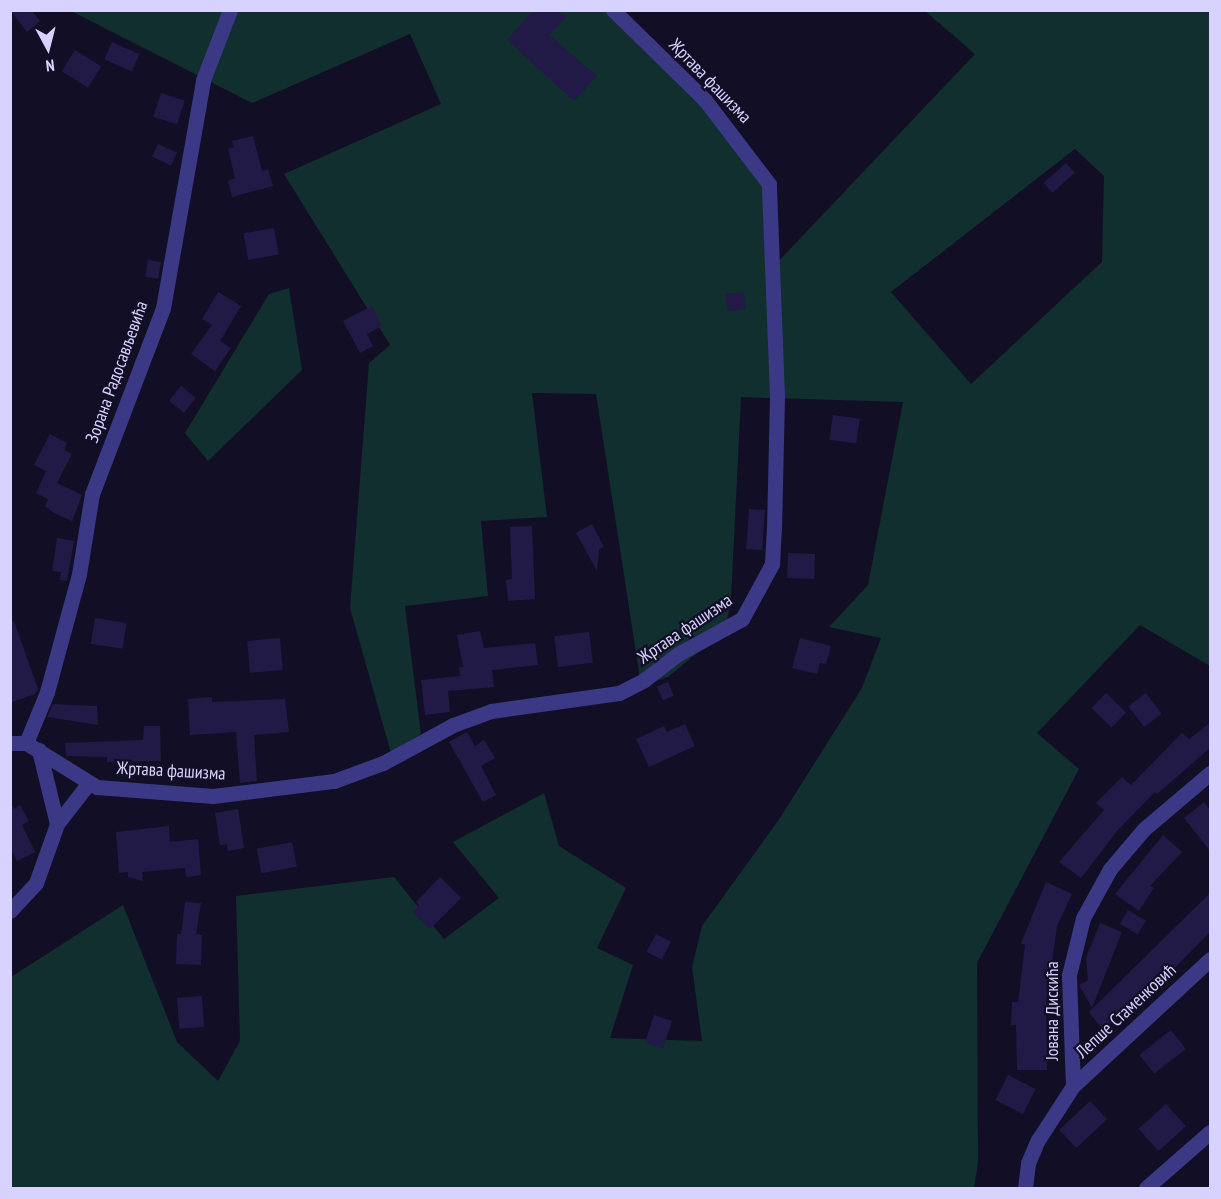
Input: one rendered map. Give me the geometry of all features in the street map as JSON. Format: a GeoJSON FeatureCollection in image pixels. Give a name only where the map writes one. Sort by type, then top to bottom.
{"type":"FeatureCollection","features":[{"type":"Feature","properties":{"kind":"street","name":"Зорана Радосављевића"},"geometry":{"type":"LineString","coordinates":[[33,746],[79,574],[92,494],[163,308],[203,80],[230,10]]}},
{"type":"Feature","properties":{"kind":"street","name":"Жртава фашизма"},"geometry":{"type":"LineString","coordinates":[[33,746],[88,784],[213,796],[334,781],[383,762],[453,725],[491,711],[619,693],[644,680],[678,654],[742,619],[772,564],[777,396],[769,184],[738,138],[705,100],[613,10]]}},
{"type":"Feature","properties":{"kind":"street"},"geometry":{"type":"LineString","coordinates":[[10,743],[33,746],[57,824]]}},
{"type":"Feature","properties":{"kind":"street","name":"Јована Дискића"},"geometry":{"type":"LineString","coordinates":[[1072,1086],[1069,975],[1083,918],[1110,869],[1144,829],[1210,773]]}},
{"type":"Feature","properties":{"kind":"street"},"geometry":{"type":"LineString","coordinates":[[10,910],[36,883],[48,856],[57,824],[88,784]]}},
{"type":"Feature","properties":{"kind":"street","name":"Лепше Стаменковић"},"geometry":{"type":"LineString","coordinates":[[1025,1188],[1028,1163],[1038,1140],[1072,1086],[1210,959]]}},
{"type":"Feature","properties":{"kind":"street"},"geometry":{"type":"LineString","coordinates":[[1146,1188],[1210,1132]]}},
{"type":"Feature","properties":{"kind":"green space"},"geometry":{"type":"Polygon","coordinates":[[[71,11],[613,11],[705,100],[769,184],[774,266],[975,54],[925,11],[1210,11],[1210,666],[1140,625],[1037,733],[1079,769],[977,963],[978,1163],[974,1188],[11,1188],[11,977],[123,905],[177,1042],[218,1081],[240,1041],[236,896],[394,877],[444,939],[499,898],[453,842],[544,793],[559,846],[626,888],[597,948],[633,965],[610,1038],[702,1041],[692,967],[702,926],[778,821],[862,688],[881,638],[829,627],[868,585],[903,402],[741,397],[731,599],[725,630],[668,677],[641,685],[596,394],[532,393],[547,517],[481,521],[488,596],[405,606],[421,734],[391,753],[350,608],[369,363],[390,345],[284,174],[441,104],[410,34],[252,103],[71,11]],[[1075,149],[891,292],[971,384],[1102,262],[1104,176],[1075,149]]]}},
{"type":"Feature","properties":{"kind":"green space"},"geometry":{"type":"Polygon","coordinates":[[[289,288],[302,370],[208,461],[185,433],[269,294],[289,288]]]}},
{"type":"Feature","properties":{"kind":"building"},"geometry":{"type":"Polygon","coordinates":[[[10,10],[31,10],[40,21],[27,32],[10,10]]]}},
{"type":"Feature","properties":{"kind":"building"},"geometry":{"type":"Polygon","coordinates":[[[533,10],[558,10],[566,17],[550,35],[597,76],[574,101],[507,40],[533,10]]]}},
{"type":"Feature","properties":{"kind":"building"},"geometry":{"type":"Polygon","coordinates":[[[112,42],[139,54],[132,72],[104,59],[112,42]]]}},
{"type":"Feature","properties":{"kind":"building"},"geometry":{"type":"Polygon","coordinates":[[[75,50],[101,66],[88,88],[62,71],[75,50]]]}},
{"type":"Feature","properties":{"kind":"building"},"geometry":{"type":"Polygon","coordinates":[[[161,93],[185,101],[177,125],[153,117],[161,93]]]}},
{"type":"Feature","properties":{"kind":"building"},"geometry":{"type":"Polygon","coordinates":[[[253,136],[262,171],[268,169],[273,186],[232,197],[228,181],[235,178],[228,149],[234,147],[232,141],[253,136]]]}},
{"type":"Feature","properties":{"kind":"building"},"geometry":{"type":"Polygon","coordinates":[[[158,144],[177,153],[171,166],[152,157],[158,144]]]}},
{"type":"Feature","properties":{"kind":"building"},"geometry":{"type":"Polygon","coordinates":[[[1066,163],[1075,173],[1052,193],[1044,183],[1066,163]]]}},
{"type":"Feature","properties":{"kind":"building"},"geometry":{"type":"Polygon","coordinates":[[[274,228],[279,255],[248,260],[243,233],[274,228]]]}},
{"type":"Feature","properties":{"kind":"building"},"geometry":{"type":"Polygon","coordinates":[[[148,260],[161,262],[158,279],[145,277],[148,260]]]}},
{"type":"Feature","properties":{"kind":"building"},"geometry":{"type":"Polygon","coordinates":[[[218,292],[241,306],[220,341],[231,348],[215,371],[191,354],[212,325],[202,319],[218,292]]]}},
{"type":"Feature","properties":{"kind":"building"},"geometry":{"type":"Polygon","coordinates":[[[744,292],[746,309],[727,311],[725,294],[744,292]]]}},
{"type":"Feature","properties":{"kind":"building"},"geometry":{"type":"Polygon","coordinates":[[[372,306],[382,326],[367,334],[373,346],[360,353],[343,321],[372,306]]]}},
{"type":"Feature","properties":{"kind":"building"},"geometry":{"type":"Polygon","coordinates":[[[181,386],[196,398],[184,413],[169,401],[181,386]]]}},
{"type":"Feature","properties":{"kind":"building"},"geometry":{"type":"Polygon","coordinates":[[[833,415],[860,419],[856,444],[830,440],[833,415]]]}},
{"type":"Feature","properties":{"kind":"building"},"geometry":{"type":"Polygon","coordinates":[[[50,434],[67,443],[64,450],[72,454],[57,483],[82,495],[72,521],[45,506],[48,499],[36,493],[46,471],[34,465],[50,434]]]}},
{"type":"Feature","properties":{"kind":"building"},"geometry":{"type":"Polygon","coordinates":[[[749,509],[765,510],[762,550],[746,549],[749,509]]]}},
{"type":"Feature","properties":{"kind":"building"},"geometry":{"type":"Polygon","coordinates":[[[592,524],[604,547],[599,549],[597,571],[576,533],[592,524]]]}},
{"type":"Feature","properties":{"kind":"building"},"geometry":{"type":"Polygon","coordinates":[[[532,526],[535,599],[508,601],[506,580],[512,579],[510,527],[532,526]]]}},
{"type":"Feature","properties":{"kind":"building"},"geometry":{"type":"Polygon","coordinates":[[[57,538],[74,541],[67,581],[60,580],[61,572],[52,571],[57,538]]]}},
{"type":"Feature","properties":{"kind":"building"},"geometry":{"type":"Polygon","coordinates":[[[788,553],[815,554],[814,579],[787,578],[788,553]]]}},
{"type":"Feature","properties":{"kind":"building"},"geometry":{"type":"Polygon","coordinates":[[[95,618],[127,623],[123,649],[91,644],[95,618]]]}},
{"type":"Feature","properties":{"kind":"building"},"geometry":{"type":"Polygon","coordinates":[[[14,621],[38,689],[35,694],[10,703],[10,622],[14,621]]]}},
{"type":"Feature","properties":{"kind":"building"},"geometry":{"type":"Polygon","coordinates":[[[480,631],[484,648],[535,643],[538,665],[492,670],[494,687],[448,691],[450,712],[425,715],[421,680],[460,676],[459,667],[463,667],[457,635],[480,631]]]}},
{"type":"Feature","properties":{"kind":"building"},"geometry":{"type":"Polygon","coordinates":[[[589,632],[593,663],[558,667],[554,636],[589,632]]]}},
{"type":"Feature","properties":{"kind":"building"},"geometry":{"type":"Polygon","coordinates":[[[280,638],[283,670],[250,673],[247,641],[280,638]]]}},
{"type":"Feature","properties":{"kind":"building"},"geometry":{"type":"Polygon","coordinates":[[[800,638],[831,646],[826,664],[820,663],[817,674],[792,668],[800,638]]]}},
{"type":"Feature","properties":{"kind":"building"},"geometry":{"type":"Polygon","coordinates":[[[668,682],[674,696],[663,700],[657,687],[668,682]]]}},
{"type":"Feature","properties":{"kind":"building"},"geometry":{"type":"Polygon","coordinates":[[[1106,693],[1126,712],[1112,728],[1091,708],[1106,693]]]}},
{"type":"Feature","properties":{"kind":"building"},"geometry":{"type":"Polygon","coordinates":[[[1146,693],[1162,714],[1144,727],[1128,706],[1146,693]]]}},
{"type":"Feature","properties":{"kind":"building"},"geometry":{"type":"Polygon","coordinates":[[[212,697],[212,702],[285,699],[289,732],[254,735],[257,781],[240,783],[236,732],[190,735],[188,699],[212,697]]]}},
{"type":"Feature","properties":{"kind":"building"},"geometry":{"type":"Polygon","coordinates":[[[53,704],[97,706],[98,725],[47,717],[53,704]]]}},
{"type":"Feature","properties":{"kind":"building"},"geometry":{"type":"Polygon","coordinates":[[[1210,723],[1210,748],[1157,794],[1155,792],[1117,831],[1081,878],[1059,862],[1104,810],[1096,803],[1122,777],[1131,785],[1182,733],[1189,739],[1210,723]]]}},
{"type":"Feature","properties":{"kind":"building"},"geometry":{"type":"Polygon","coordinates":[[[685,724],[695,746],[649,767],[636,739],[664,726],[667,732],[685,724]]]}},
{"type":"Feature","properties":{"kind":"building"},"geometry":{"type":"Polygon","coordinates":[[[144,726],[160,726],[161,761],[107,762],[107,757],[66,756],[65,743],[143,740],[144,726]]]}},
{"type":"Feature","properties":{"kind":"building"},"geometry":{"type":"Polygon","coordinates":[[[467,732],[475,746],[484,740],[495,758],[481,766],[496,795],[483,802],[449,742],[467,732]]]}},
{"type":"Feature","properties":{"kind":"building"},"geometry":{"type":"Polygon","coordinates":[[[10,802],[14,809],[20,805],[29,821],[22,825],[35,852],[17,861],[10,847],[10,802]]]}},
{"type":"Feature","properties":{"kind":"building"},"geometry":{"type":"Polygon","coordinates":[[[1204,802],[1210,810],[1210,851],[1184,818],[1204,802]]]}},
{"type":"Feature","properties":{"kind":"building"},"geometry":{"type":"Polygon","coordinates":[[[238,809],[244,848],[228,851],[227,844],[220,845],[215,813],[238,809]]]}},
{"type":"Feature","properties":{"kind":"building"},"geometry":{"type":"Polygon","coordinates":[[[169,826],[170,842],[198,839],[201,875],[186,877],[185,868],[142,872],[143,881],[128,877],[128,872],[119,873],[116,832],[169,826]]]}},
{"type":"Feature","properties":{"kind":"building"},"geometry":{"type":"Polygon","coordinates":[[[1163,835],[1182,852],[1150,886],[1154,888],[1139,911],[1115,894],[1163,835]]]}},
{"type":"Feature","properties":{"kind":"building"},"geometry":{"type":"Polygon","coordinates":[[[292,842],[297,867],[261,873],[257,849],[292,842]]]}},
{"type":"Feature","properties":{"kind":"building"},"geometry":{"type":"Polygon","coordinates":[[[440,877],[461,898],[430,929],[412,912],[419,905],[416,902],[440,877]]]}},
{"type":"Feature","properties":{"kind":"building"},"geometry":{"type":"Polygon","coordinates":[[[1046,882],[1072,894],[1057,926],[1046,1003],[1047,1070],[1017,1070],[1016,1025],[1011,1025],[1012,1002],[1018,1002],[1025,945],[1021,943],[1046,882]]]}},
{"type":"Feature","properties":{"kind":"building"},"geometry":{"type":"Polygon","coordinates":[[[1210,893],[1210,932],[1155,988],[1103,1030],[1089,1012],[1210,893]]]}},
{"type":"Feature","properties":{"kind":"building"},"geometry":{"type":"Polygon","coordinates":[[[185,902],[201,903],[196,934],[202,935],[201,965],[176,964],[177,934],[181,934],[185,902]]]}},
{"type":"Feature","properties":{"kind":"building"},"geometry":{"type":"Polygon","coordinates":[[[1128,910],[1146,921],[1138,935],[1120,924],[1128,910]]]}},
{"type":"Feature","properties":{"kind":"building"},"geometry":{"type":"Polygon","coordinates":[[[1100,923],[1122,932],[1092,1008],[1079,985],[1088,980],[1086,958],[1100,923]]]}},
{"type":"Feature","properties":{"kind":"building"},"geometry":{"type":"Polygon","coordinates":[[[656,934],[671,942],[662,960],[647,952],[656,934]]]}},
{"type":"Feature","properties":{"kind":"building"},"geometry":{"type":"Polygon","coordinates":[[[202,996],[204,1027],[179,1029],[177,998],[202,996]]]}},
{"type":"Feature","properties":{"kind":"building"},"geometry":{"type":"Polygon","coordinates":[[[654,1015],[672,1021],[663,1048],[645,1043],[654,1015]]]}},
{"type":"Feature","properties":{"kind":"building"},"geometry":{"type":"Polygon","coordinates":[[[1171,1030],[1186,1049],[1154,1074],[1139,1055],[1171,1030]]]}},
{"type":"Feature","properties":{"kind":"building"},"geometry":{"type":"Polygon","coordinates":[[[1008,1075],[1036,1089],[1023,1114],[995,1100],[1008,1075]]]}},
{"type":"Feature","properties":{"kind":"building"},"geometry":{"type":"Polygon","coordinates":[[[1090,1101],[1107,1119],[1076,1148],[1059,1130],[1090,1101]]]}},
{"type":"Feature","properties":{"kind":"building"},"geometry":{"type":"Polygon","coordinates":[[[1166,1104],[1186,1126],[1159,1151],[1139,1129],[1166,1104]]]}}]}
